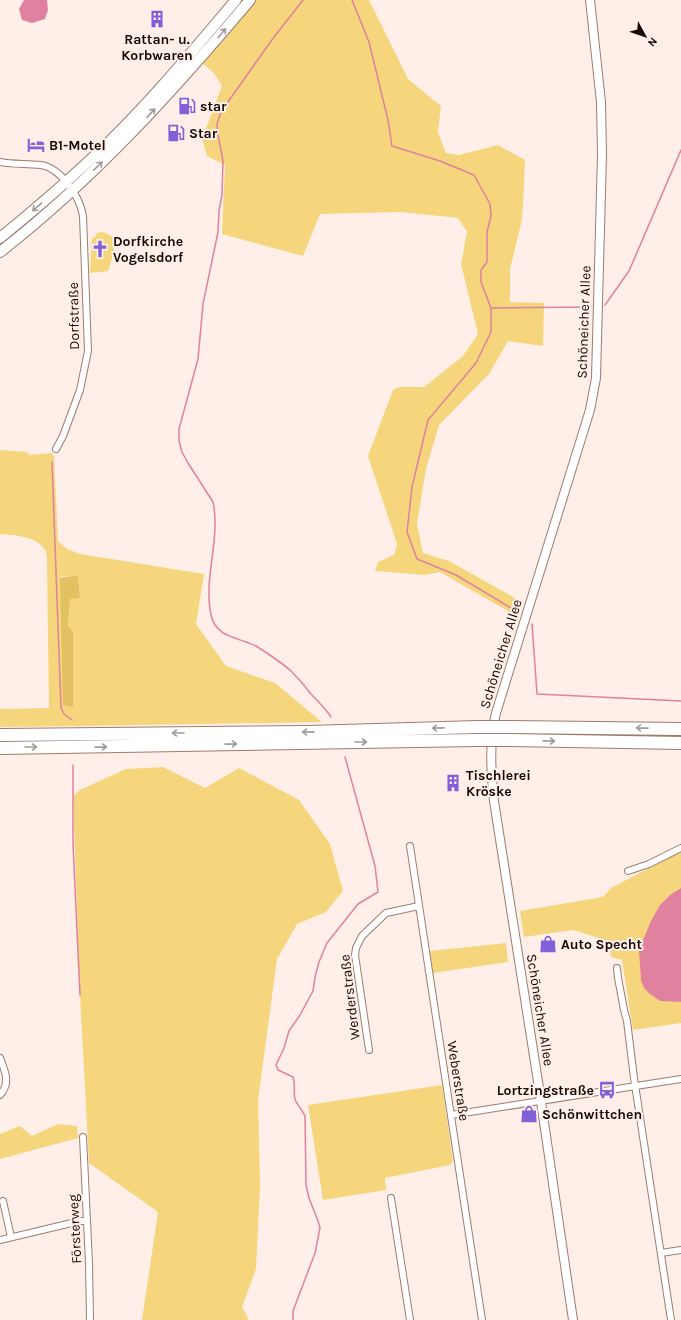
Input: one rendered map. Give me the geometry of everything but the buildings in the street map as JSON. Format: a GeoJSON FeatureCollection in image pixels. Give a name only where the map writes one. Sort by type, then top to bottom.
{"type":"FeatureCollection","features":[{"type":"Feature","properties":{"kind":"highway"},"geometry":{"type":"LineString","coordinates":[[0,735],[315,732],[477,727],[681,729]]}},
{"type":"Feature","properties":{"kind":"highway"},"geometry":{"type":"LineString","coordinates":[[0,748],[477,740],[681,743]]}},
{"type":"Feature","properties":{"kind":"main road"},"geometry":{"type":"LineString","coordinates":[[0,238],[66,182],[110,140],[148,100],[236,0]]}},
{"type":"Feature","properties":{"kind":"main road"},"geometry":{"type":"LineString","coordinates":[[0,252],[72,190],[124,142],[171,92],[250,0]]}},
{"type":"Feature","properties":{"kind":"street","name":"Schöneicher Allee"},"geometry":{"type":"LineString","coordinates":[[573,1320],[541,1101],[494,801],[491,761],[496,713],[590,410],[596,378],[602,129],[601,102],[590,0]]}},
{"type":"Feature","properties":{"kind":"street","name":"Dorfstraße"},"geometry":{"type":"LineString","coordinates":[[0,162],[45,166],[54,169],[72,190],[82,208],[88,351],[80,390],[63,436],[56,449]]}},
{"type":"Feature","properties":{"kind":"street","name":"Weberstraße"},"geometry":{"type":"LineString","coordinates":[[410,846],[482,1320]]}},
{"type":"Feature","properties":{"kind":"street"},"geometry":{"type":"LineString","coordinates":[[628,871],[649,864],[681,848]]}},
{"type":"Feature","properties":{"kind":"street","name":"Werderstraße"},"geometry":{"type":"LineString","coordinates":[[369,1050],[355,955],[356,948],[362,936],[386,913],[419,906]]}},
{"type":"Feature","properties":{"kind":"street"},"geometry":{"type":"LineString","coordinates":[[617,968],[621,997],[628,1021],[660,1253],[671,1320]]}},
{"type":"Feature","properties":{"kind":"street"},"geometry":{"type":"LineString","coordinates":[[0,1058],[7,1075],[4,1090],[0,1095]]}},
{"type":"Feature","properties":{"kind":"street"},"geometry":{"type":"LineString","coordinates":[[451,1115],[681,1079]]}},
{"type":"Feature","properties":{"kind":"street","name":"Försterweg"},"geometry":{"type":"LineString","coordinates":[[83,1137],[90,1320]]}},
{"type":"Feature","properties":{"kind":"street"},"geometry":{"type":"LineString","coordinates":[[391,1198],[410,1320]]}},
{"type":"Feature","properties":{"kind":"street"},"geometry":{"type":"LineString","coordinates":[[3,1201],[11,1237]]}},
{"type":"Feature","properties":{"kind":"street"},"geometry":{"type":"LineString","coordinates":[[0,1240],[80,1221],[87,1221]]}},
{"type":"Feature","properties":{"kind":"street"},"geometry":{"type":"LineString","coordinates":[[660,1253],[681,1250]]}},
{"type":"Feature","properties":{"kind":"shaded area"},"geometry":{"type":"Polygon","coordinates":[[[24,0],[47,0],[48,10],[45,19],[32,23],[22,20],[19,9],[24,0]]]}},
{"type":"Feature","properties":{"kind":"shaded area"},"geometry":{"type":"Polygon","coordinates":[[[256,0],[369,0],[408,79],[441,106],[438,132],[446,153],[459,155],[498,145],[525,160],[521,224],[510,269],[510,302],[544,303],[543,346],[508,341],[489,374],[439,425],[426,469],[417,524],[423,553],[449,561],[520,601],[515,615],[440,572],[425,575],[375,571],[378,562],[394,555],[397,544],[368,456],[393,390],[399,387],[424,387],[463,356],[478,334],[461,264],[467,232],[458,218],[401,212],[320,214],[303,256],[222,234],[225,165],[207,156],[202,139],[222,86],[214,73],[202,63],[256,0]]]}},
{"type":"Feature","properties":{"kind":"shaded area"},"geometry":{"type":"Polygon","coordinates":[[[103,232],[113,237],[114,251],[108,271],[90,273],[92,238],[95,237],[97,233],[103,232]]]}},
{"type":"Feature","properties":{"kind":"shaded area"},"geometry":{"type":"Polygon","coordinates":[[[0,450],[27,452],[29,455],[52,453],[54,456],[58,541],[67,549],[80,554],[204,574],[196,624],[226,666],[275,683],[322,722],[0,727],[0,709],[49,708],[46,553],[41,545],[31,539],[0,534],[0,450]],[[78,575],[60,577],[68,626],[70,599],[80,597],[78,575]]]}},
{"type":"Feature","properties":{"kind":"shaded area"},"geometry":{"type":"Polygon","coordinates":[[[78,575],[80,598],[70,599],[68,626],[73,631],[73,707],[63,705],[60,578],[78,575]]]}},
{"type":"Feature","properties":{"kind":"shaded area"},"geometry":{"type":"Polygon","coordinates":[[[163,767],[205,788],[239,768],[299,800],[330,844],[343,891],[326,912],[297,924],[277,959],[258,1100],[260,1186],[256,1269],[242,1307],[249,1320],[142,1320],[158,1212],[89,1163],[80,995],[73,796],[80,790],[126,769],[163,767]]]}},
{"type":"Feature","properties":{"kind":"shaded area"},"geometry":{"type":"Polygon","coordinates":[[[681,853],[681,1023],[633,1030],[622,960],[611,957],[609,941],[573,930],[524,937],[520,911],[603,897],[611,888],[672,856],[681,853]]]}},
{"type":"Feature","properties":{"kind":"shaded area"},"geometry":{"type":"Polygon","coordinates":[[[681,888],[681,1002],[660,1001],[644,988],[641,980],[639,950],[651,921],[660,905],[670,895],[681,888]]]}},
{"type":"Feature","properties":{"kind":"shaded area"},"geometry":{"type":"Polygon","coordinates":[[[506,943],[508,962],[433,973],[430,951],[506,943]]]}},
{"type":"Feature","properties":{"kind":"shaded area"},"geometry":{"type":"Polygon","coordinates":[[[442,1085],[453,1161],[450,1165],[385,1178],[386,1190],[323,1200],[308,1105],[442,1085]]]}},
{"type":"Feature","properties":{"kind":"shaded area"},"geometry":{"type":"Polygon","coordinates":[[[58,1124],[77,1126],[78,1138],[0,1159],[0,1134],[20,1126],[32,1136],[58,1124]]]}},
{"type":"Feature","properties":{"kind":"waterway"},"geometry":{"type":"LineString","coordinates":[[303,0],[274,37],[225,106],[217,124],[223,161],[222,195],[219,211],[218,232],[203,304],[198,359],[179,429],[179,441],[182,452],[188,463],[213,502],[215,530],[210,573],[209,601],[214,623],[223,633],[256,646],[291,671],[331,717]]}},
{"type":"Feature","properties":{"kind":"waterway"},"geometry":{"type":"LineString","coordinates":[[352,0],[369,42],[388,120],[392,146],[440,161],[474,175],[490,204],[491,216],[487,232],[487,262],[481,270],[481,282],[491,308],[491,332],[476,363],[428,420],[412,487],[407,532],[417,559],[456,575],[516,611]]}},
{"type":"Feature","properties":{"kind":"waterway"},"geometry":{"type":"LineString","coordinates":[[605,305],[629,271],[681,150]]}},
{"type":"Feature","properties":{"kind":"waterway"},"geometry":{"type":"LineString","coordinates":[[491,308],[591,307]]}},
{"type":"Feature","properties":{"kind":"waterway"},"geometry":{"type":"LineString","coordinates":[[52,462],[61,708],[64,714],[72,720]]}},
{"type":"Feature","properties":{"kind":"waterway"},"geometry":{"type":"LineString","coordinates":[[532,624],[537,694],[681,701]]}},
{"type":"Feature","properties":{"kind":"waterway"},"geometry":{"type":"LineString","coordinates":[[293,1320],[293,1311],[315,1253],[320,1228],[306,1185],[305,1116],[295,1099],[293,1077],[278,1070],[276,1065],[284,1048],[289,1031],[300,1015],[313,991],[319,962],[327,943],[358,904],[378,892],[375,866],[345,757]]}},
{"type":"Feature","properties":{"kind":"waterway"},"geometry":{"type":"LineString","coordinates":[[73,765],[73,844],[80,995]]}},
{"type":"Feature","properties":{"kind":"place","name":"Rattan- u. Korbwaren"},"geometry":{"type":"Point","coordinates":[157,19]}},
{"type":"Feature","properties":{"kind":"place","name":"star"},"geometry":{"type":"Point","coordinates":[187,106]}},
{"type":"Feature","properties":{"kind":"place","name":"Star"},"geometry":{"type":"Point","coordinates":[176,133]}},
{"type":"Feature","properties":{"kind":"place","name":"B1-Motel"},"geometry":{"type":"Point","coordinates":[36,145]}},
{"type":"Feature","properties":{"kind":"place","name":"Dorfkirche Vogelsdorf"},"geometry":{"type":"Point","coordinates":[100,249]}},
{"type":"Feature","properties":{"kind":"place","name":"Tischlerei Kröske"},"geometry":{"type":"Point","coordinates":[453,783]}},
{"type":"Feature","properties":{"kind":"place","name":"Auto Specht"},"geometry":{"type":"Point","coordinates":[548,944]}},
{"type":"Feature","properties":{"kind":"place","name":"Lortzingstraße"},"geometry":{"type":"Point","coordinates":[607,1090]}},
{"type":"Feature","properties":{"kind":"place","name":"Schönwittchen"},"geometry":{"type":"Point","coordinates":[529,1114]}}]}
